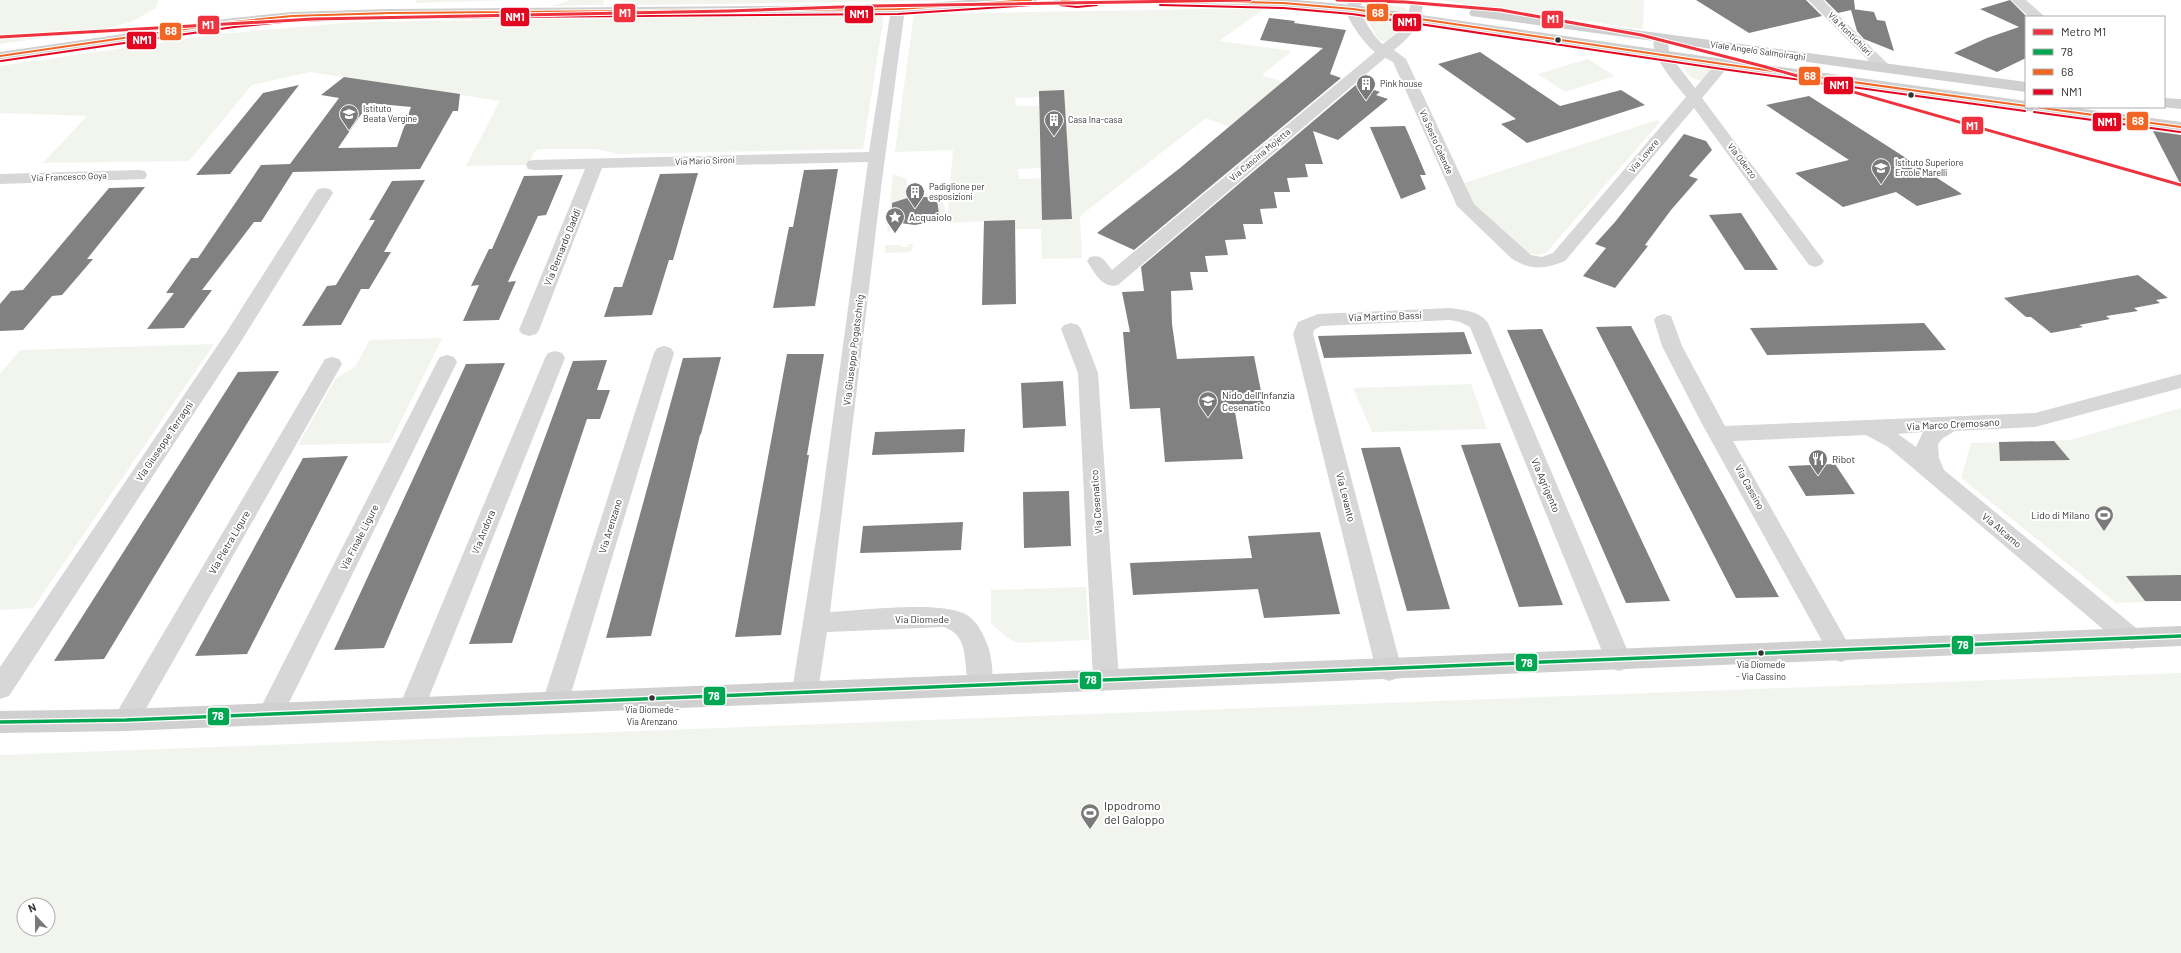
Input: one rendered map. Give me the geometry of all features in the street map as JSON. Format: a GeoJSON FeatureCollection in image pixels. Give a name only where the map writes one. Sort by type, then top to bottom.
{"type":"FeatureCollection","features":[{"type":"Feature","properties":{"kind":"street"},"geometry":{"type":"LineString","coordinates":[[505,12],[553,0]]}},
{"type":"Feature","properties":{"kind":"street"},"geometry":{"type":"LineString","coordinates":[[609,0],[610,3],[620,12]]}},
{"type":"Feature","properties":{"kind":"street"},"geometry":{"type":"LineString","coordinates":[[0,56],[233,22],[292,16],[505,12],[898,9],[1031,0]]}},
{"type":"Feature","properties":{"kind":"street"},"geometry":{"type":"LineString","coordinates":[[1061,0],[1076,2],[1096,0]]}},
{"type":"Feature","properties":{"kind":"street","name":"Viale Angelo Salmoiraghi"},"geometry":{"type":"LineString","coordinates":[[1160,0],[1355,4],[1415,12],[1661,37],[2025,87]]}},
{"type":"Feature","properties":{"kind":"street","name":"Viale Angelo Salmoiraghi"},"geometry":{"type":"LineString","coordinates":[[1372,0],[1415,12],[1723,64],[2025,106]]}},
{"type":"Feature","properties":{"kind":"street","name":"Via Montichiari"},"geometry":{"type":"LineString","coordinates":[[1815,0],[1884,68]]}},
{"type":"Feature","properties":{"kind":"street"},"geometry":{"type":"LineString","coordinates":[[2018,0],[2037,16]]}},
{"type":"Feature","properties":{"kind":"street","name":"Via Sesto Calende"},"geometry":{"type":"LineString","coordinates":[[1355,4],[1370,40],[1375,46],[1399,60],[1466,206],[1517,254],[1536,262],[1544,263]]}},
{"type":"Feature","properties":{"kind":"street","name":"Via Giuseppe Pogatschnig"},"geometry":{"type":"LineString","coordinates":[[805,692],[817,622],[857,320],[876,157],[898,9]]}},
{"type":"Feature","properties":{"kind":"street","name":"Via Cascina Mojetta"},"geometry":{"type":"LineString","coordinates":[[1096,261],[1111,281],[1407,32],[1415,12]]}},
{"type":"Feature","properties":{"kind":"street"},"geometry":{"type":"LineString","coordinates":[[1661,37],[1662,54],[1694,97],[1723,64]]}},
{"type":"Feature","properties":{"kind":"street","name":"Via Lovere"},"geometry":{"type":"LineString","coordinates":[[1544,263],[1559,257],[1694,97]]}},
{"type":"Feature","properties":{"kind":"street","name":"Via Oderzo"},"geometry":{"type":"LineString","coordinates":[[1694,97],[1815,261]]}},
{"type":"Feature","properties":{"kind":"street"},"geometry":{"type":"LineString","coordinates":[[2165,103],[2181,104]]}},
{"type":"Feature","properties":{"kind":"street"},"geometry":{"type":"LineString","coordinates":[[2043,108],[2181,127]]}},
{"type":"Feature","properties":{"kind":"street","name":"Via Mario Sironi"},"geometry":{"type":"LineString","coordinates":[[534,165],[876,157]]}},
{"type":"Feature","properties":{"kind":"street","name":"Via Bernardo Daddi"},"geometry":{"type":"LineString","coordinates":[[529,330],[595,164]]}},
{"type":"Feature","properties":{"kind":"street","name":"Via Francesco Goya"},"geometry":{"type":"LineString","coordinates":[[0,179],[139,175]]}},
{"type":"Feature","properties":{"kind":"street","name":"Via Giuseppe Terragni"},"geometry":{"type":"LineString","coordinates":[[0,688],[233,338],[324,193]]}},
{"type":"Feature","properties":{"kind":"street","name":"Via Martino Bassi"},"geometry":{"type":"LineString","coordinates":[[1305,326],[1324,318],[1450,314],[1465,316]]}},
{"type":"Feature","properties":{"kind":"street","name":"Via Agrigento"},"geometry":{"type":"LineString","coordinates":[[1465,316],[1478,324],[1482,329],[1619,661]]}},
{"type":"Feature","properties":{"kind":"street","name":"Via Cassino"},"geometry":{"type":"LineString","coordinates":[[1664,320],[1672,346],[1841,652]]}},
{"type":"Feature","properties":{"kind":"street","name":"Via Levanto"},"geometry":{"type":"LineString","coordinates":[[1305,326],[1303,334],[1389,670]]}},
{"type":"Feature","properties":{"kind":"street","name":"Via Cesenatico"},"geometry":{"type":"LineString","coordinates":[[1070,329],[1088,373],[1106,679]]}},
{"type":"Feature","properties":{"kind":"street","name":"Via Arenzano"},"geometry":{"type":"LineString","coordinates":[[556,700],[664,353]]}},
{"type":"Feature","properties":{"kind":"street","name":"Via Andora"},"geometry":{"type":"LineString","coordinates":[[412,707],[554,358]]}},
{"type":"Feature","properties":{"kind":"street","name":"Via Finale Ligure"},"geometry":{"type":"LineString","coordinates":[[271,713],[447,362]]}},
{"type":"Feature","properties":{"kind":"street","name":"Via Pietra Ligure"},"geometry":{"type":"LineString","coordinates":[[126,720],[332,364]]}},
{"type":"Feature","properties":{"kind":"street","name":"Via Marco Cremosano"},"geometry":{"type":"LineString","coordinates":[[1720,434],[2035,420],[2055,416],[2181,381]]}},
{"type":"Feature","properties":{"kind":"street"},"geometry":{"type":"LineString","coordinates":[[1937,476],[1929,464],[1926,446],[1930,437],[1937,431],[1954,424]]}},
{"type":"Feature","properties":{"kind":"street","name":"Via Alcamo"},"geometry":{"type":"LineString","coordinates":[[1868,428],[1896,442],[2132,638]]}},
{"type":"Feature","properties":{"kind":"street","name":"Via Diomede"},"geometry":{"type":"LineString","coordinates":[[817,622],[944,617],[954,619],[962,624],[978,651],[980,683]]}},
{"type":"Feature","properties":{"kind":"street"},"geometry":{"type":"LineString","coordinates":[[0,722],[126,720],[556,700],[805,692],[980,683],[1619,661],[2181,636]]}},
{"type":"Feature","properties":{"kind":"shaded area"},"geometry":{"type":"Polygon","coordinates":[[[0,0],[158,0],[156,8],[131,22],[104,29],[0,44],[0,0]]]}},
{"type":"Feature","properties":{"kind":"shaded area"},"geometry":{"type":"Polygon","coordinates":[[[417,0],[513,0],[415,3],[417,0]]]}},
{"type":"Feature","properties":{"kind":"shaded area"},"geometry":{"type":"Polygon","coordinates":[[[570,0],[603,0],[604,5],[551,6],[570,0]]]}},
{"type":"Feature","properties":{"kind":"shaded area"},"geometry":{"type":"Polygon","coordinates":[[[621,0],[985,0],[636,5],[621,0]]]}},
{"type":"Feature","properties":{"kind":"shaded area"},"geometry":{"type":"Polygon","coordinates":[[[1437,0],[1644,0],[1643,29],[1437,0]]]}},
{"type":"Feature","properties":{"kind":"shaded area"},"geometry":{"type":"Polygon","coordinates":[[[1374,3],[1404,7],[1409,11],[1406,13],[1368,8],[1366,6],[1367,4],[1374,3]]]}},
{"type":"Feature","properties":{"kind":"shaded area"},"geometry":{"type":"Polygon","coordinates":[[[1265,8],[1219,41],[1292,51],[1262,75],[1318,94],[1265,140],[1206,118],[1080,216],[1082,258],[1042,259],[1041,229],[1015,229],[1014,220],[947,223],[953,150],[895,152],[914,14],[1265,8]],[[1064,90],[1039,91],[1039,97],[1015,98],[1016,106],[1039,106],[1041,168],[1018,169],[1019,179],[1041,178],[1043,220],[1072,219],[1064,90]]]}},
{"type":"Feature","properties":{"kind":"shaded area"},"geometry":{"type":"Polygon","coordinates":[[[884,14],[863,149],[618,154],[596,149],[539,149],[534,152],[528,165],[466,166],[500,101],[310,72],[252,85],[189,161],[43,163],[87,116],[0,113],[0,66],[221,34],[356,22],[884,14]]]}},
{"type":"Feature","properties":{"kind":"shaded area"},"geometry":{"type":"Polygon","coordinates":[[[1367,19],[1402,24],[1393,37],[1389,40],[1382,41],[1376,35],[1367,19]]]}},
{"type":"Feature","properties":{"kind":"shaded area"},"geometry":{"type":"Polygon","coordinates":[[[1588,59],[1615,76],[1565,92],[1538,74],[1588,59]]]}},
{"type":"Feature","properties":{"kind":"shaded area"},"geometry":{"type":"Polygon","coordinates":[[[1681,63],[1713,68],[1704,80],[1696,80],[1690,76],[1681,63]]]}},
{"type":"Feature","properties":{"kind":"shaded area"},"geometry":{"type":"Polygon","coordinates":[[[1657,120],[1660,122],[1546,253],[1540,255],[1535,255],[1525,251],[1481,213],[1473,203],[1464,183],[1657,120]]]}},
{"type":"Feature","properties":{"kind":"shaded area"},"geometry":{"type":"Polygon","coordinates":[[[893,174],[907,179],[906,195],[918,194],[937,198],[945,207],[944,216],[938,215],[926,197],[905,198],[893,207],[894,220],[900,223],[887,233],[893,174]]]}},
{"type":"Feature","properties":{"kind":"shaded area"},"geometry":{"type":"Polygon","coordinates":[[[908,244],[913,244],[912,250],[909,252],[885,253],[885,245],[901,245],[901,247],[908,247],[908,244]]]}},
{"type":"Feature","properties":{"kind":"shaded area"},"geometry":{"type":"Polygon","coordinates":[[[442,338],[390,443],[298,445],[336,378],[355,367],[370,340],[442,338]]]}},
{"type":"Feature","properties":{"kind":"shaded area"},"geometry":{"type":"Polygon","coordinates":[[[214,344],[33,608],[0,610],[0,374],[20,350],[214,344]]]}},
{"type":"Feature","properties":{"kind":"shaded area"},"geometry":{"type":"Polygon","coordinates":[[[1471,384],[1487,429],[1372,432],[1353,388],[1471,384]]]}},
{"type":"Feature","properties":{"kind":"shaded area","name":"Lido di Milano"},"geometry":{"type":"Polygon","coordinates":[[[2181,408],[2181,601],[2116,603],[1961,478],[1971,443],[2070,440],[2181,408]]]}},
{"type":"Feature","properties":{"kind":"shaded area"},"geometry":{"type":"Polygon","coordinates":[[[1086,587],[1089,640],[1017,643],[1005,636],[991,623],[991,590],[1086,587]]]}},
{"type":"Feature","properties":{"kind":"shaded area","name":"Ippodromo del Galoppo"},"geometry":{"type":"Polygon","coordinates":[[[2181,673],[2181,953],[0,953],[0,755],[2181,673]]]}},
{"type":"Feature","properties":{"kind":"building"},"geometry":{"type":"Polygon","coordinates":[[[1696,0],[1806,0],[1822,16],[1749,33],[1696,0]]]}},
{"type":"Feature","properties":{"kind":"building"},"geometry":{"type":"Polygon","coordinates":[[[1825,0],[1854,0],[1855,9],[1853,9],[1874,12],[1877,20],[1885,21],[1894,51],[1864,39],[1857,31],[1851,10],[1838,13],[1825,0]]]}},
{"type":"Feature","properties":{"kind":"building"},"geometry":{"type":"Polygon","coordinates":[[[2010,0],[2026,16],[2025,58],[1997,72],[1954,53],[1987,38],[2019,27],[1980,9],[2010,0]]]}},
{"type":"Feature","properties":{"kind":"building"},"geometry":{"type":"Polygon","coordinates":[[[1269,18],[1346,30],[1330,74],[1341,78],[1134,250],[1097,233],[1180,168],[1323,48],[1260,40],[1269,18]]]}},
{"type":"Feature","properties":{"kind":"building"},"geometry":{"type":"Polygon","coordinates":[[[1480,52],[1560,106],[1621,90],[1645,105],[1527,143],[1501,124],[1516,119],[1438,64],[1480,52]]]}},
{"type":"Feature","properties":{"kind":"building"},"geometry":{"type":"Polygon","coordinates":[[[344,77],[460,94],[458,111],[453,111],[420,169],[293,172],[261,222],[254,222],[202,290],[212,290],[184,328],[147,329],[174,293],[166,293],[191,258],[198,258],[261,165],[290,164],[339,98],[321,95],[344,77]],[[369,103],[338,148],[397,147],[411,107],[369,103]]]}},
{"type":"Feature","properties":{"kind":"building"},"geometry":{"type":"Polygon","coordinates":[[[1357,84],[1380,92],[1376,95],[1388,99],[1338,140],[1313,131],[1323,164],[1305,164],[1308,177],[1287,178],[1290,192],[1274,192],[1277,208],[1260,209],[1263,224],[1243,224],[1246,239],[1225,240],[1228,255],[1205,256],[1208,272],[1190,272],[1193,290],[1171,291],[1172,324],[1177,359],[1254,356],[1264,406],[1234,406],[1243,459],[1165,462],[1160,408],[1130,409],[1123,332],[1130,332],[1122,292],[1144,291],[1141,267],[1357,84]]]}},
{"type":"Feature","properties":{"kind":"building"},"geometry":{"type":"Polygon","coordinates":[[[299,85],[230,174],[196,175],[263,93],[299,85]]]}},
{"type":"Feature","properties":{"kind":"building","name":"Casa Ina-casa"},"geometry":{"type":"Polygon","coordinates":[[[1064,90],[1072,219],[1042,220],[1039,91],[1064,90]]]}},
{"type":"Feature","properties":{"kind":"building"},"geometry":{"type":"Polygon","coordinates":[[[1809,96],[1962,194],[1917,206],[1896,192],[1843,207],[1795,173],[1849,160],[1766,105],[1809,96]]]}},
{"type":"Feature","properties":{"kind":"building"},"geometry":{"type":"Polygon","coordinates":[[[1405,126],[1426,175],[1420,175],[1426,189],[1401,199],[1370,127],[1405,126]]]}},
{"type":"Feature","properties":{"kind":"building"},"geometry":{"type":"Polygon","coordinates":[[[2153,131],[2181,135],[2181,185],[2153,131]]]}},
{"type":"Feature","properties":{"kind":"building"},"geometry":{"type":"Polygon","coordinates":[[[1684,134],[1706,141],[1712,150],[1689,176],[1698,179],[1671,210],[1645,245],[1648,246],[1615,288],[1583,276],[1606,248],[1595,244],[1615,222],[1684,134]]]}},
{"type":"Feature","properties":{"kind":"building"},"geometry":{"type":"Polygon","coordinates":[[[838,169],[815,306],[773,308],[789,227],[793,227],[804,170],[838,169]]]}},
{"type":"Feature","properties":{"kind":"building"},"geometry":{"type":"Polygon","coordinates":[[[698,173],[673,260],[669,260],[652,315],[604,317],[614,287],[622,287],[660,174],[698,173]]]}},
{"type":"Feature","properties":{"kind":"building"},"geometry":{"type":"Polygon","coordinates":[[[563,175],[546,215],[538,216],[508,282],[516,281],[499,320],[463,321],[479,285],[471,286],[489,249],[492,249],[524,176],[563,175]]]}},
{"type":"Feature","properties":{"kind":"building"},"geometry":{"type":"Polygon","coordinates":[[[425,180],[384,252],[391,252],[369,289],[361,289],[341,325],[302,326],[327,286],[336,285],[375,220],[369,220],[392,181],[425,180]]]}},
{"type":"Feature","properties":{"kind":"building"},"geometry":{"type":"Polygon","coordinates":[[[145,187],[87,259],[93,259],[62,295],[52,296],[23,330],[0,331],[0,304],[11,291],[23,290],[109,188],[145,187]]]}},
{"type":"Feature","properties":{"kind":"building","name":"Padiglione per esposizioni"},"geometry":{"type":"Polygon","coordinates":[[[913,196],[937,198],[939,215],[930,222],[915,225],[900,223],[892,219],[892,203],[913,196]]]}},
{"type":"Feature","properties":{"kind":"building"},"geometry":{"type":"Polygon","coordinates":[[[1741,213],[1778,270],[1745,270],[1709,215],[1741,213]]]}},
{"type":"Feature","properties":{"kind":"building"},"geometry":{"type":"Polygon","coordinates":[[[1015,220],[1016,304],[982,305],[984,221],[1015,220]]]}},
{"type":"Feature","properties":{"kind":"building"},"geometry":{"type":"Polygon","coordinates":[[[2138,275],[2168,298],[2156,300],[2160,303],[2134,308],[2138,311],[2106,316],[2110,319],[2079,325],[2083,327],[2051,333],[2031,317],[2026,317],[2004,298],[2138,275]]]}},
{"type":"Feature","properties":{"kind":"building"},"geometry":{"type":"Polygon","coordinates":[[[1924,323],[1946,350],[1767,355],[1750,328],[1924,323]]]}},
{"type":"Feature","properties":{"kind":"building"},"geometry":{"type":"Polygon","coordinates":[[[1631,326],[1779,597],[1736,598],[1596,327],[1631,326]]]}},
{"type":"Feature","properties":{"kind":"building"},"geometry":{"type":"Polygon","coordinates":[[[1542,329],[1670,601],[1626,603],[1507,330],[1542,329]]]}},
{"type":"Feature","properties":{"kind":"building"},"geometry":{"type":"Polygon","coordinates":[[[1464,332],[1472,354],[1324,358],[1318,336],[1464,332]]]}},
{"type":"Feature","properties":{"kind":"building"},"geometry":{"type":"Polygon","coordinates":[[[787,354],[824,354],[807,455],[809,455],[781,635],[735,637],[787,354]]]}},
{"type":"Feature","properties":{"kind":"building"},"geometry":{"type":"Polygon","coordinates":[[[721,357],[700,435],[651,636],[606,638],[683,358],[721,357]]]}},
{"type":"Feature","properties":{"kind":"building"},"geometry":{"type":"Polygon","coordinates":[[[607,360],[597,390],[610,390],[600,419],[587,419],[512,643],[469,644],[573,361],[607,360]]]}},
{"type":"Feature","properties":{"kind":"building"},"geometry":{"type":"Polygon","coordinates":[[[505,363],[384,648],[334,650],[466,364],[505,363]]]}},
{"type":"Feature","properties":{"kind":"building"},"geometry":{"type":"Polygon","coordinates":[[[279,371],[104,659],[54,661],[238,372],[279,371]]]}},
{"type":"Feature","properties":{"kind":"building"},"geometry":{"type":"Polygon","coordinates":[[[1063,381],[1066,426],[1023,428],[1021,383],[1063,381]]]}},
{"type":"Feature","properties":{"kind":"building"},"geometry":{"type":"Polygon","coordinates":[[[965,429],[964,452],[872,455],[875,432],[965,429]]]}},
{"type":"Feature","properties":{"kind":"building"},"geometry":{"type":"Polygon","coordinates":[[[2054,441],[2070,460],[2000,461],[1999,442],[2054,441]]]}},
{"type":"Feature","properties":{"kind":"building"},"geometry":{"type":"Polygon","coordinates":[[[1500,443],[1563,605],[1519,607],[1461,445],[1500,443]]]}},
{"type":"Feature","properties":{"kind":"building"},"geometry":{"type":"Polygon","coordinates":[[[1400,447],[1450,609],[1407,611],[1361,448],[1400,447]]]}},
{"type":"Feature","properties":{"kind":"building"},"geometry":{"type":"Polygon","coordinates":[[[348,456],[247,654],[195,656],[303,458],[348,456]]]}},
{"type":"Feature","properties":{"kind":"building"},"geometry":{"type":"Polygon","coordinates":[[[1835,464],[1855,494],[1806,496],[1788,466],[1835,464]]]}},
{"type":"Feature","properties":{"kind":"building"},"geometry":{"type":"Polygon","coordinates":[[[1069,491],[1071,546],[1024,548],[1023,492],[1069,491]]]}},
{"type":"Feature","properties":{"kind":"building"},"geometry":{"type":"Polygon","coordinates":[[[963,522],[961,550],[860,553],[863,526],[963,522]]]}},
{"type":"Feature","properties":{"kind":"building"},"geometry":{"type":"Polygon","coordinates":[[[1320,532],[1340,614],[1264,618],[1258,589],[1133,595],[1130,563],[1252,558],[1248,536],[1320,532]]]}},
{"type":"Feature","properties":{"kind":"building"},"geometry":{"type":"Polygon","coordinates":[[[2181,575],[2181,601],[2145,601],[2126,576],[2181,575]]]}},
{"type":"Feature","properties":{"kind":"metro line","name":"M1"},"geometry":{"type":"LineString","coordinates":[[0,37],[313,19],[729,11],[871,6],[1250,0]]}},
{"type":"Feature","properties":{"kind":"metro line","name":"M1"},"geometry":{"type":"LineString","coordinates":[[1337,0],[1405,2],[1501,10],[1641,35],[1762,66],[2181,185]]}},
{"type":"Feature","properties":{"kind":"transit line","name":"68"},"geometry":{"type":"LineString","coordinates":[[0,56],[233,22],[292,16],[390,13],[898,9],[1031,0]]}},
{"type":"Feature","properties":{"kind":"transit line","name":"68"},"geometry":{"type":"LineString","coordinates":[[1061,0],[1077,2],[1096,0]]}},
{"type":"Feature","properties":{"kind":"transit line","name":"68"},"geometry":{"type":"LineString","coordinates":[[1160,0],[1283,3],[1353,9],[1723,64],[2025,106]]}},
{"type":"Feature","properties":{"kind":"transit line","name":"NM1"},"geometry":{"type":"LineString","coordinates":[[1,61],[234,27],[292,21],[390,18],[898,14],[1031,5]]}},
{"type":"Feature","properties":{"kind":"transit line","name":"NM1"},"geometry":{"type":"LineString","coordinates":[[1060,5],[1077,7],[1097,5]]}},
{"type":"Feature","properties":{"kind":"transit line","name":"NM1"},"geometry":{"type":"LineString","coordinates":[[1160,5],[1283,8],[1352,14],[1722,69],[2025,111]]}},
{"type":"Feature","properties":{"kind":"transit line","name":"68"},"geometry":{"type":"LineString","coordinates":[[2042,108],[2181,127]]}},
{"type":"Feature","properties":{"kind":"transit line","name":"NM1"},"geometry":{"type":"LineString","coordinates":[[2034,112],[2180,132]]}},
{"type":"Feature","properties":{"kind":"transit line","name":"78"},"geometry":{"type":"LineString","coordinates":[[0,722],[126,720],[2181,636]]}},
{"type":"Feature","properties":{"kind":"place","name":"Pink house"},"geometry":{"type":"Point","coordinates":[1366,101]}},
{"type":"Feature","properties":{"kind":"place","name":"Istituto Beata Vergine"},"geometry":{"type":"Point","coordinates":[349,131]}},
{"type":"Feature","properties":{"kind":"place","name":"Casa Ina-casa"},"geometry":{"type":"Point","coordinates":[1054,137]}},
{"type":"Feature","properties":{"kind":"place","name":"Istituto Superiore Ercole Marelli"},"geometry":{"type":"Point","coordinates":[1881,185]}},
{"type":"Feature","properties":{"kind":"place","name":"Padiglione per esposizioni"},"geometry":{"type":"Point","coordinates":[915,209]}},
{"type":"Feature","properties":{"kind":"place","name":"Acquaiolo"},"geometry":{"type":"Point","coordinates":[895,234]}},
{"type":"Feature","properties":{"kind":"place","name":"Nido dell'Infanzia Cesenatico"},"geometry":{"type":"Point","coordinates":[1208,418]}},
{"type":"Feature","properties":{"kind":"place","name":"Ribot"},"geometry":{"type":"Point","coordinates":[1818,476]}},
{"type":"Feature","properties":{"kind":"place","name":"Lido di Milano"},"geometry":{"type":"Point","coordinates":[2104,532]}},
{"type":"Feature","properties":{"kind":"place","name":"Via Diomede - Via Cassino"},"geometry":{"type":"Point","coordinates":[1761,653]}},
{"type":"Feature","properties":{"kind":"place","name":"Via Diomede - Via Arenzano"},"geometry":{"type":"Point","coordinates":[652,698]}},
{"type":"Feature","properties":{"kind":"place","name":"Ippodromo del Galoppo"},"geometry":{"type":"Point","coordinates":[1090,830]}}]}
